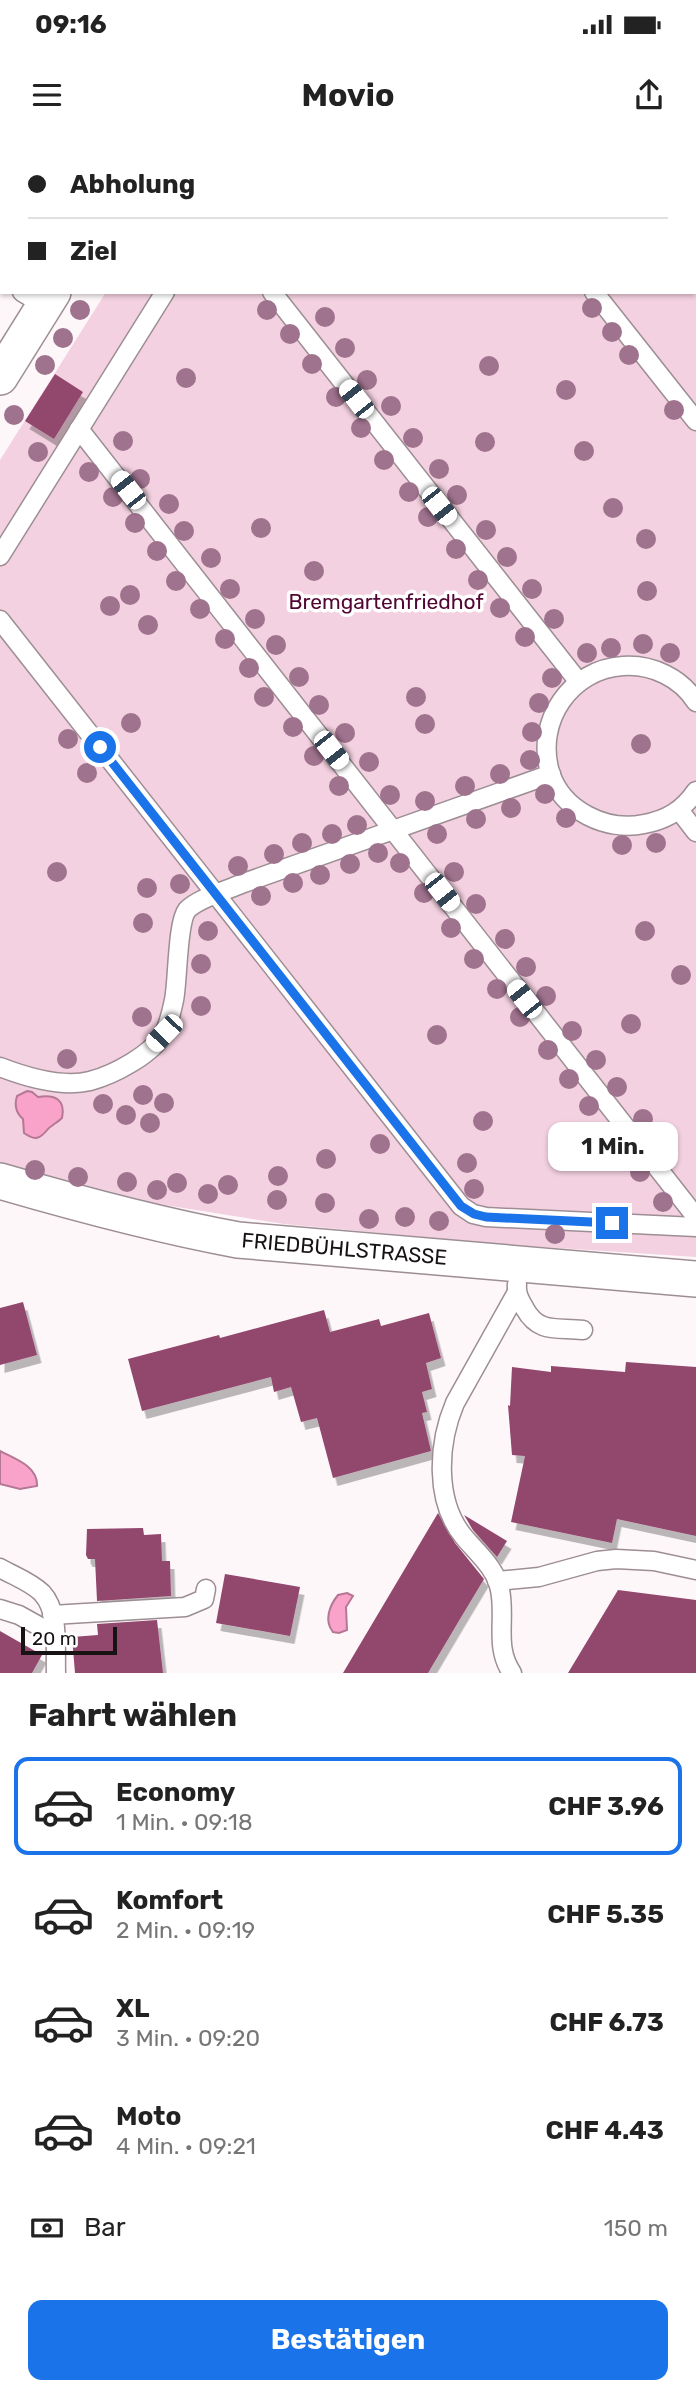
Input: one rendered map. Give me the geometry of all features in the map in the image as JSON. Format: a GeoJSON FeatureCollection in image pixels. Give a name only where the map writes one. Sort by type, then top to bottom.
{"type":"FeatureCollection","features":[{"type":"Feature","properties":{"kind":"street"},"geometry":{"type":"LineString","coordinates":[[0,377],[40,297]]}},
{"type":"Feature","properties":{"kind":"street","name":"FRIEDBÜHLSTRASSE"},"geometry":{"type":"LineString","coordinates":[[0,1181],[102,1211],[176,1229],[238,1240],[517,1278],[696,1279]]}},
{"type":"Feature","properties":{"kind":"lane"},"geometry":{"type":"LineString","coordinates":[[0,556],[164,294]]}},
{"type":"Feature","properties":{"kind":"lane"},"geometry":{"type":"LineString","coordinates":[[274,294],[578,681]]}},
{"type":"Feature","properties":{"kind":"lane"},"geometry":{"type":"LineString","coordinates":[[596,294],[696,421]]}},
{"type":"Feature","properties":{"kind":"lane"},"geometry":{"type":"LineString","coordinates":[[79,429],[696,1217]]}},
{"type":"Feature","properties":{"kind":"lane"},"geometry":{"type":"LineString","coordinates":[[0,620],[461,1206],[486,1217],[696,1227]]}},
{"type":"Feature","properties":{"kind":"lane"},"geometry":{"type":"LineString","coordinates":[[695,697],[667,675],[656,670],[631,665],[593,673],[578,681],[561,700],[552,718],[548,741],[551,774],[557,787],[576,808],[594,820],[634,827],[654,822],[679,810],[696,791]]}},
{"type":"Feature","properties":{"kind":"lane"},"geometry":{"type":"LineString","coordinates":[[0,1067],[58,1082],[88,1081],[120,1069],[147,1051],[164,1033],[174,1001],[182,925],[187,910],[217,894],[551,774]]}},
{"type":"Feature","properties":{"kind":"lane"},"geometry":{"type":"LineString","coordinates":[[679,810],[696,832]]}},
{"type":"Feature","properties":{"kind":"lane"},"geometry":{"type":"LineString","coordinates":[[517,1278],[531,1320],[540,1327],[583,1330]]}},
{"type":"Feature","properties":{"kind":"lane"},"geometry":{"type":"LineString","coordinates":[[512,1673],[502,1655],[500,1590],[497,1581],[489,1565],[461,1534],[445,1496],[442,1476],[447,1420],[517,1278]]}},
{"type":"Feature","properties":{"kind":"lane"},"geometry":{"type":"LineString","coordinates":[[497,1581],[539,1577],[597,1561],[616,1559],[654,1561],[696,1570]]}},
{"type":"Feature","properties":{"kind":"lane"},"geometry":{"type":"LineString","coordinates":[[0,1569],[42,1593],[49,1602],[55,1634],[55,1673]]}},
{"type":"Feature","properties":{"kind":"lane"},"geometry":{"type":"LineString","coordinates":[[52,1615],[186,1607],[204,1599],[206,1589]]}},
{"type":"Feature","properties":{"kind":"lane"},"geometry":{"type":"LineString","coordinates":[[0,1609],[19,1615],[55,1634]]}},
{"type":"Feature","properties":{"kind":"green space","name":"Bremgartenfriedhof"},"geometry":{"type":"Polygon","coordinates":[[[105,294],[696,294],[696,1257],[498,1244],[284,1224],[158,1204],[0,1163],[0,460],[105,294]]]}},
{"type":"Feature","properties":{"kind":"shaded area"},"geometry":{"type":"Polygon","coordinates":[[[27,1091],[38,1097],[54,1097],[62,1106],[62,1118],[37,1138],[24,1133],[23,1119],[16,1109],[17,1096],[27,1091]]]}},
{"type":"Feature","properties":{"kind":"shaded area"},"geometry":{"type":"Polygon","coordinates":[[[0,1451],[30,1468],[37,1486],[20,1489],[0,1484],[0,1451]]]}},
{"type":"Feature","properties":{"kind":"shaded area"},"geometry":{"type":"Polygon","coordinates":[[[347,1593],[353,1596],[346,1607],[347,1630],[333,1632],[328,1618],[330,1609],[338,1595],[347,1593]]]}},
{"type":"Feature","properties":{"kind":"building"},"geometry":{"type":"Polygon","coordinates":[[[55,374],[83,392],[54,439],[25,421],[55,374]]]}},
{"type":"Feature","properties":{"kind":"building"},"geometry":{"type":"Polygon","coordinates":[[[23,1302],[37,1355],[0,1365],[0,1308],[23,1302]]]}},
{"type":"Feature","properties":{"kind":"building"},"geometry":{"type":"Polygon","coordinates":[[[324,1310],[330,1332],[379,1319],[381,1326],[429,1313],[441,1358],[426,1363],[432,1389],[422,1392],[427,1412],[422,1413],[431,1451],[333,1478],[317,1418],[301,1422],[291,1387],[274,1392],[271,1377],[142,1411],[128,1359],[324,1310]]]}},
{"type":"Feature","properties":{"kind":"building"},"geometry":{"type":"Polygon","coordinates":[[[626,1362],[696,1367],[696,1536],[617,1519],[612,1543],[511,1522],[525,1456],[512,1455],[508,1405],[510,1406],[512,1367],[551,1372],[551,1366],[625,1372],[626,1362]]]}},
{"type":"Feature","properties":{"kind":"building"},"geometry":{"type":"Polygon","coordinates":[[[438,1513],[455,1543],[484,1579],[428,1673],[343,1673],[438,1513]]]}},
{"type":"Feature","properties":{"kind":"building"},"geometry":{"type":"Polygon","coordinates":[[[464,1515],[507,1541],[497,1557],[473,1530],[464,1515]]]}},
{"type":"Feature","properties":{"kind":"building"},"geometry":{"type":"Polygon","coordinates":[[[143,1528],[144,1535],[161,1534],[162,1561],[170,1561],[171,1596],[97,1601],[95,1559],[88,1559],[86,1555],[87,1529],[143,1528]]]}},
{"type":"Feature","properties":{"kind":"building"},"geometry":{"type":"Polygon","coordinates":[[[225,1574],[300,1587],[290,1636],[216,1623],[225,1574]]]}},
{"type":"Feature","properties":{"kind":"building"},"geometry":{"type":"Polygon","coordinates":[[[618,1590],[696,1600],[696,1673],[568,1673],[618,1590]]]}},
{"type":"Feature","properties":{"kind":"building"},"geometry":{"type":"Polygon","coordinates":[[[157,1620],[163,1673],[75,1673],[72,1637],[98,1635],[97,1624],[157,1620]]]}},
{"type":"Feature","properties":{"kind":"building"},"geometry":{"type":"Polygon","coordinates":[[[0,1631],[42,1655],[32,1673],[0,1673],[0,1631]]]}},
{"type":"Feature","properties":{"kind":"route"},"geometry":{"type":"LineString","coordinates":[[100,747],[461,1206],[486,1217],[612,1223]]}}]}
